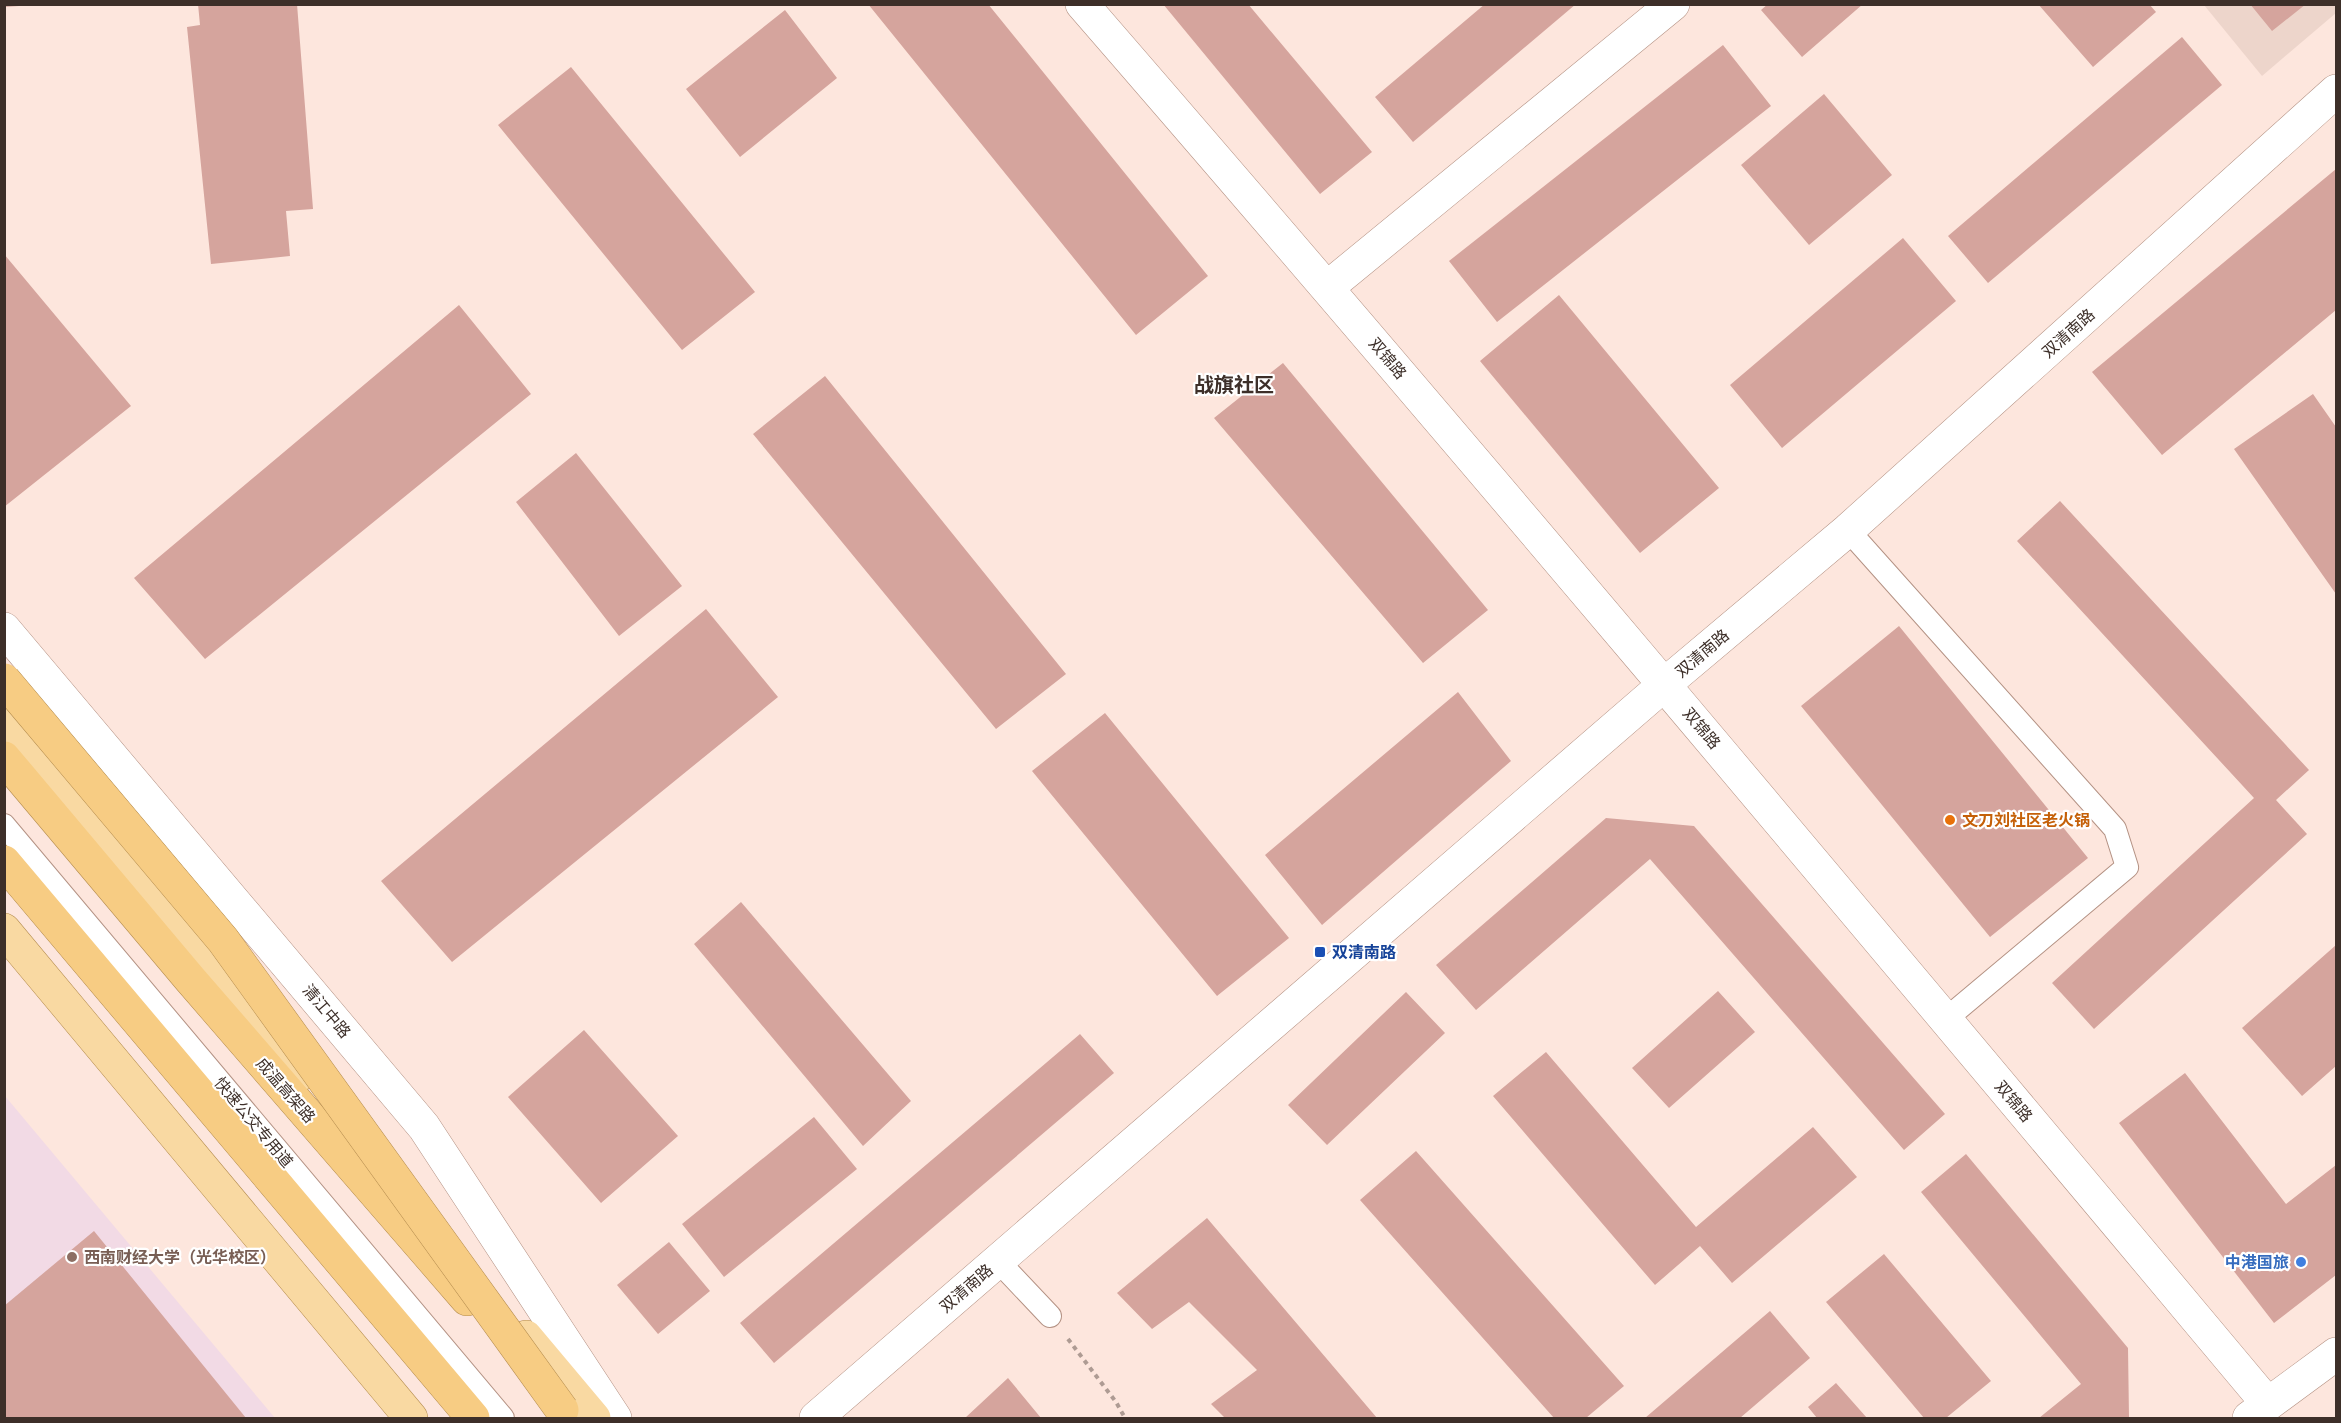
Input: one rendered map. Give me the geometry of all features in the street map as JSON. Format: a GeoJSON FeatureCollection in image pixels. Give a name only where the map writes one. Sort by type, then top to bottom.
{"type":"FeatureCollection","features":[{"type":"Feature","properties":{"kind":"highway"},"geometry":{"type":"LineString","coordinates":[[4,680],[223,940],[566,1414]]}},
{"type":"Feature","properties":{"kind":"highway","name":"成温高架路"},"geometry":{"type":"LineString","coordinates":[[4,758],[190,980],[566,1414]]}},
{"type":"Feature","properties":{"kind":"highway"},"geometry":{"type":"LineString","coordinates":[[4,862],[473,1419]]}},
{"type":"Feature","properties":{"kind":"main road"},"geometry":{"type":"LineString","coordinates":[[4,720],[594,1419]]}},
{"type":"Feature","properties":{"kind":"main road"},"geometry":{"type":"LineString","coordinates":[[4,930],[411,1419]]}},
{"type":"Feature","properties":{"kind":"street","name":"双锦路"},"geometry":{"type":"LineString","coordinates":[[1082,4],[1328,287],[1946,1019],[2258,1411]]}},
{"type":"Feature","properties":{"kind":"street"},"geometry":{"type":"LineString","coordinates":[[1328,287],[1673,4]]}},
{"type":"Feature","properties":{"kind":"street","name":"双清南路"},"geometry":{"type":"LineString","coordinates":[[816,1419],[1665,684],[1848,530],[2337,91]]}},
{"type":"Feature","properties":{"kind":"street","name":"清江中路"},"geometry":{"type":"LineString","coordinates":[[4,629],[424,1128],[615,1419]]}},
{"type":"Feature","properties":{"kind":"street"},"geometry":{"type":"LineString","coordinates":[[2258,1411],[2337,1354]]}},
{"type":"Feature","properties":{"kind":"lane"},"geometry":{"type":"LineString","coordinates":[[1848,530],[2115,830],[2127,867],[1946,1019]]}},
{"type":"Feature","properties":{"kind":"lane","name":"快速公交专用道"},"geometry":{"type":"LineString","coordinates":[[4,825],[503,1419]]}},
{"type":"Feature","properties":{"kind":"lane"},"geometry":{"type":"LineString","coordinates":[[998,1261],[1050,1316]]}},
{"type":"Feature","properties":{"kind":"path"},"geometry":{"type":"LineString","coordinates":[[1050,1316],[1116,1402],[1125,1419]]}},
{"type":"Feature","properties":{"kind":"shaded area"},"geometry":{"type":"Polygon","coordinates":[[[2204,5],[2336,5],[2336,13],[2262,76],[2204,5]]]}},
{"type":"Feature","properties":{"kind":"shaded area","name":"西南财经大学（光华校区）"},"geometry":{"type":"Polygon","coordinates":[[[5,1096],[275,1418],[5,1418],[5,1096]]]}},
{"type":"Feature","properties":{"kind":"building"},"geometry":{"type":"Polygon","coordinates":[[[4,4],[19,4],[19,6],[4,7],[4,4]]]}},
{"type":"Feature","properties":{"kind":"building"},"geometry":{"type":"Polygon","coordinates":[[[198,4],[297,4],[313,209],[286,211],[290,256],[211,264],[187,27],[200,25],[198,4]]]}},
{"type":"Feature","properties":{"kind":"building"},"geometry":{"type":"Polygon","coordinates":[[[868,4],[988,4],[1208,276],[1136,335],[868,4]]]}},
{"type":"Feature","properties":{"kind":"building"},"geometry":{"type":"Polygon","coordinates":[[[1163,4],[1248,4],[1372,152],[1320,194],[1163,4]]]}},
{"type":"Feature","properties":{"kind":"building"},"geometry":{"type":"Polygon","coordinates":[[[1485,4],[1576,4],[1413,142],[1375,97],[1485,4]]]}},
{"type":"Feature","properties":{"kind":"building"},"geometry":{"type":"Polygon","coordinates":[[[1768,4],[1863,4],[1802,57],[1761,10],[1768,4]]]}},
{"type":"Feature","properties":{"kind":"building"},"geometry":{"type":"Polygon","coordinates":[[[2038,4],[2149,4],[2156,12],[2093,67],[2038,4]]]}},
{"type":"Feature","properties":{"kind":"building"},"geometry":{"type":"Polygon","coordinates":[[[2250,4],[2306,4],[2272,31],[2250,4]]]}},
{"type":"Feature","properties":{"kind":"building"},"geometry":{"type":"Polygon","coordinates":[[[785,10],[837,78],[740,157],[686,89],[785,10]]]}},
{"type":"Feature","properties":{"kind":"building"},"geometry":{"type":"Polygon","coordinates":[[[2182,37],[2222,85],[1988,283],[1948,236],[2182,37]]]}},
{"type":"Feature","properties":{"kind":"building"},"geometry":{"type":"Polygon","coordinates":[[[1723,45],[1771,106],[1497,322],[1449,261],[1723,45]]]}},
{"type":"Feature","properties":{"kind":"building"},"geometry":{"type":"Polygon","coordinates":[[[571,67],[755,292],[682,350],[498,125],[571,67]]]}},
{"type":"Feature","properties":{"kind":"building"},"geometry":{"type":"Polygon","coordinates":[[[1824,94],[1892,175],[1809,245],[1741,165],[1824,94]]]}},
{"type":"Feature","properties":{"kind":"building"},"geometry":{"type":"Polygon","coordinates":[[[2336,169],[2336,310],[2162,455],[2092,372],[2336,169]]]}},
{"type":"Feature","properties":{"kind":"building"},"geometry":{"type":"Polygon","coordinates":[[[1903,238],[1956,301],[1782,448],[1730,385],[1903,238]]]}},
{"type":"Feature","properties":{"kind":"building"},"geometry":{"type":"Polygon","coordinates":[[[4,254],[131,406],[4,507],[4,254]]]}},
{"type":"Feature","properties":{"kind":"building"},"geometry":{"type":"Polygon","coordinates":[[[1559,295],[1719,488],[1640,553],[1480,361],[1559,295]]]}},
{"type":"Feature","properties":{"kind":"building"},"geometry":{"type":"Polygon","coordinates":[[[459,305],[531,394],[205,659],[134,578],[459,305]]]}},
{"type":"Feature","properties":{"kind":"building"},"geometry":{"type":"Polygon","coordinates":[[[1283,363],[1488,610],[1423,663],[1214,418],[1283,363]]]}},
{"type":"Feature","properties":{"kind":"building"},"geometry":{"type":"Polygon","coordinates":[[[825,376],[1066,674],[996,729],[753,434],[825,376]]]}},
{"type":"Feature","properties":{"kind":"building"},"geometry":{"type":"Polygon","coordinates":[[[2313,394],[2336,427],[2336,594],[2234,449],[2313,394]]]}},
{"type":"Feature","properties":{"kind":"building"},"geometry":{"type":"Polygon","coordinates":[[[576,453],[682,586],[619,636],[516,502],[576,453]]]}},
{"type":"Feature","properties":{"kind":"building"},"geometry":{"type":"Polygon","coordinates":[[[2060,501],[2309,770],[2276,800],[2307,834],[2094,1029],[2052,983],[2254,798],[2017,541],[2060,501]]]}},
{"type":"Feature","properties":{"kind":"building"},"geometry":{"type":"Polygon","coordinates":[[[706,609],[778,697],[452,962],[381,881],[706,609]]]}},
{"type":"Feature","properties":{"kind":"building"},"geometry":{"type":"Polygon","coordinates":[[[1899,626],[2088,858],[1990,937],[1801,706],[1899,626]]]}},
{"type":"Feature","properties":{"kind":"building"},"geometry":{"type":"Polygon","coordinates":[[[1458,692],[1511,761],[1322,925],[1265,855],[1458,692]]]}},
{"type":"Feature","properties":{"kind":"building"},"geometry":{"type":"Polygon","coordinates":[[[1105,713],[1289,938],[1217,996],[1032,771],[1105,713]]]}},
{"type":"Feature","properties":{"kind":"building"},"geometry":{"type":"Polygon","coordinates":[[[1606,818],[1694,826],[1945,1114],[1904,1150],[1650,859],[1476,1010],[1436,965],[1606,818]]]}},
{"type":"Feature","properties":{"kind":"building"},"geometry":{"type":"Polygon","coordinates":[[[741,902],[911,1101],[863,1146],[694,944],[741,902]]]}},
{"type":"Feature","properties":{"kind":"building"},"geometry":{"type":"Polygon","coordinates":[[[2336,945],[2336,1066],[2302,1096],[2242,1028],[2336,945]]]}},
{"type":"Feature","properties":{"kind":"building"},"geometry":{"type":"Polygon","coordinates":[[[1718,991],[1755,1032],[1669,1108],[1632,1068],[1718,991]]]}},
{"type":"Feature","properties":{"kind":"building"},"geometry":{"type":"Polygon","coordinates":[[[1406,992],[1445,1033],[1327,1145],[1288,1105],[1406,992]]]}},
{"type":"Feature","properties":{"kind":"building"},"geometry":{"type":"Polygon","coordinates":[[[584,1030],[678,1136],[601,1203],[508,1097],[584,1030]]]}},
{"type":"Feature","properties":{"kind":"building"},"geometry":{"type":"Polygon","coordinates":[[[1080,1034],[1114,1073],[774,1363],[740,1323],[1080,1034]]]}},
{"type":"Feature","properties":{"kind":"building"},"geometry":{"type":"Polygon","coordinates":[[[1546,1052],[1696,1227],[1813,1127],[1857,1177],[1732,1283],[1700,1246],[1655,1285],[1493,1096],[1546,1052]]]}},
{"type":"Feature","properties":{"kind":"building"},"geometry":{"type":"Polygon","coordinates":[[[2185,1073],[2286,1204],[2336,1165],[2336,1275],[2274,1323],[2119,1123],[2185,1073]]]}},
{"type":"Feature","properties":{"kind":"building"},"geometry":{"type":"Polygon","coordinates":[[[814,1117],[857,1169],[724,1277],[682,1224],[814,1117]]]}},
{"type":"Feature","properties":{"kind":"building"},"geometry":{"type":"Polygon","coordinates":[[[1416,1151],[1624,1386],[1586,1418],[1554,1418],[1360,1200],[1416,1151]]]}},
{"type":"Feature","properties":{"kind":"building"},"geometry":{"type":"Polygon","coordinates":[[[1966,1154],[2128,1348],[2129,1418],[2039,1418],[2081,1384],[1921,1192],[1966,1154]]]}},
{"type":"Feature","properties":{"kind":"building"},"geometry":{"type":"Polygon","coordinates":[[[1207,1218],[1377,1418],[1225,1418],[1211,1404],[1257,1370],[1189,1302],[1152,1329],[1117,1293],[1207,1218]]]}},
{"type":"Feature","properties":{"kind":"building","name":"西南财经大学（光华校区）"},"geometry":{"type":"Polygon","coordinates":[[[94,1231],[246,1418],[4,1418],[4,1306],[94,1231]]]}},
{"type":"Feature","properties":{"kind":"building"},"geometry":{"type":"Polygon","coordinates":[[[669,1242],[710,1291],[658,1334],[617,1285],[669,1242]]]}},
{"type":"Feature","properties":{"kind":"building"},"geometry":{"type":"Polygon","coordinates":[[[1884,1254],[1991,1381],[1946,1418],[1924,1418],[1826,1302],[1884,1254]]]}},
{"type":"Feature","properties":{"kind":"building"},"geometry":{"type":"Polygon","coordinates":[[[1770,1311],[1810,1358],[1740,1418],[1645,1418],[1770,1311]]]}},
{"type":"Feature","properties":{"kind":"building"},"geometry":{"type":"Polygon","coordinates":[[[1008,1378],[1041,1418],[965,1418],[1008,1378]]]}},
{"type":"Feature","properties":{"kind":"building"},"geometry":{"type":"Polygon","coordinates":[[[1836,1383],[1867,1418],[1817,1418],[1808,1407],[1836,1383]]]}},
{"type":"Feature","properties":{"kind":"place","name":"文刀刘社区老火锅"},"geometry":{"type":"Point","coordinates":[1950,820]}},
{"type":"Feature","properties":{"kind":"place","name":"双清南路"},"geometry":{"type":"Point","coordinates":[1320,952]}},
{"type":"Feature","properties":{"kind":"place","name":"西南财经大学（光华校区）"},"geometry":{"type":"Point","coordinates":[72,1257]}},
{"type":"Feature","properties":{"kind":"place","name":"中港国旅"},"geometry":{"type":"Point","coordinates":[2301,1262]}},
{"type":"Feature","properties":{"kind":"district","name":"战旗社区"},"geometry":{"type":"Point","coordinates":[1234,385]}}]}
